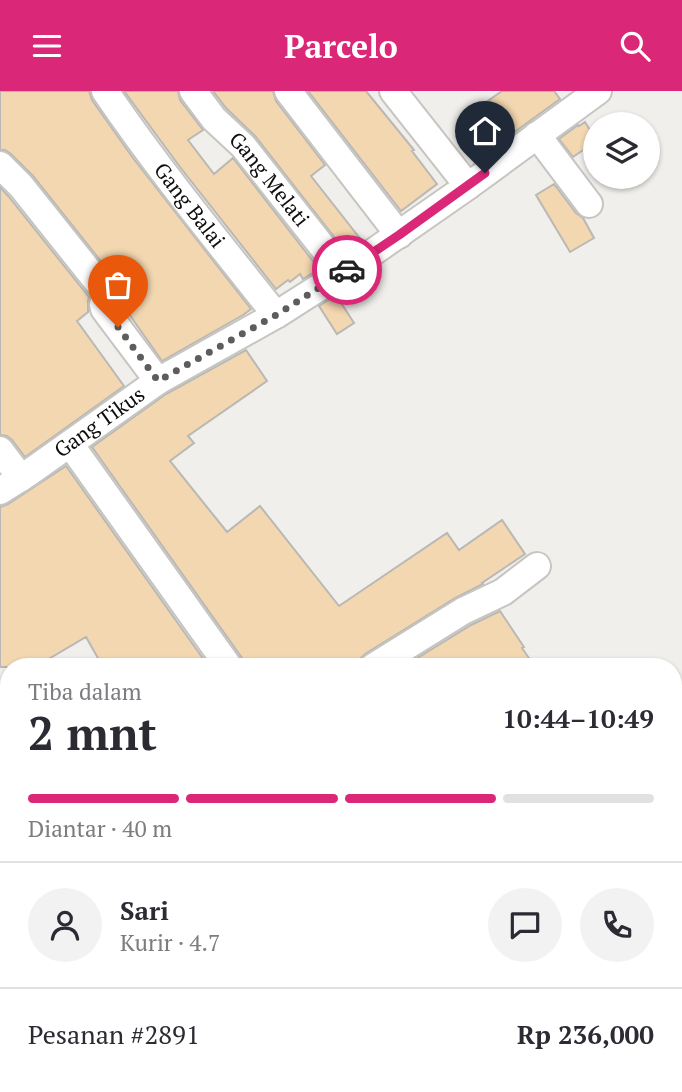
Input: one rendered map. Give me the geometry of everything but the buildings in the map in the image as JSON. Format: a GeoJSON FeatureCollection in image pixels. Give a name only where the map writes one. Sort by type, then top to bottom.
{"type":"FeatureCollection","features":[{"type":"Feature","properties":{"kind":"street","name":"Gang Balai"},"geometry":{"type":"LineString","coordinates":[[105,91],[193,211],[276,315]]}},
{"type":"Feature","properties":{"kind":"street","name":"Gang Melati"},"geometry":{"type":"LineString","coordinates":[[193,91],[214,119],[243,146],[343,273]]}},
{"type":"Feature","properties":{"kind":"street"},"geometry":{"type":"LineString","coordinates":[[288,91],[399,235]]}},
{"type":"Feature","properties":{"kind":"street"},"geometry":{"type":"LineString","coordinates":[[393,91],[468,186]]}},
{"type":"Feature","properties":{"kind":"street","name":"Gang Tikus"},"geometry":{"type":"LineString","coordinates":[[0,450],[11,484],[158,381],[276,315],[343,273],[598,91]]}},
{"type":"Feature","properties":{"kind":"street"},"geometry":{"type":"LineString","coordinates":[[537,135],[589,204]]}},
{"type":"Feature","properties":{"kind":"street"},"geometry":{"type":"LineString","coordinates":[[0,165],[21,186],[107,294],[109,297],[103,304],[104,309],[158,381]]}},
{"type":"Feature","properties":{"kind":"street"},"geometry":{"type":"LineString","coordinates":[[70,444],[223,658]]}},
{"type":"Feature","properties":{"kind":"street"},"geometry":{"type":"LineString","coordinates":[[387,658],[463,611],[503,592],[537,566]]}},
{"type":"Feature","properties":{"kind":"way so far"},"geometry":{"type":"LineString","coordinates":[[118,327],[158,381],[276,315],[347,270]]}},
{"type":"Feature","properties":{"kind":"route"},"geometry":{"type":"LineString","coordinates":[[347,270],[485,173]]}}]}
